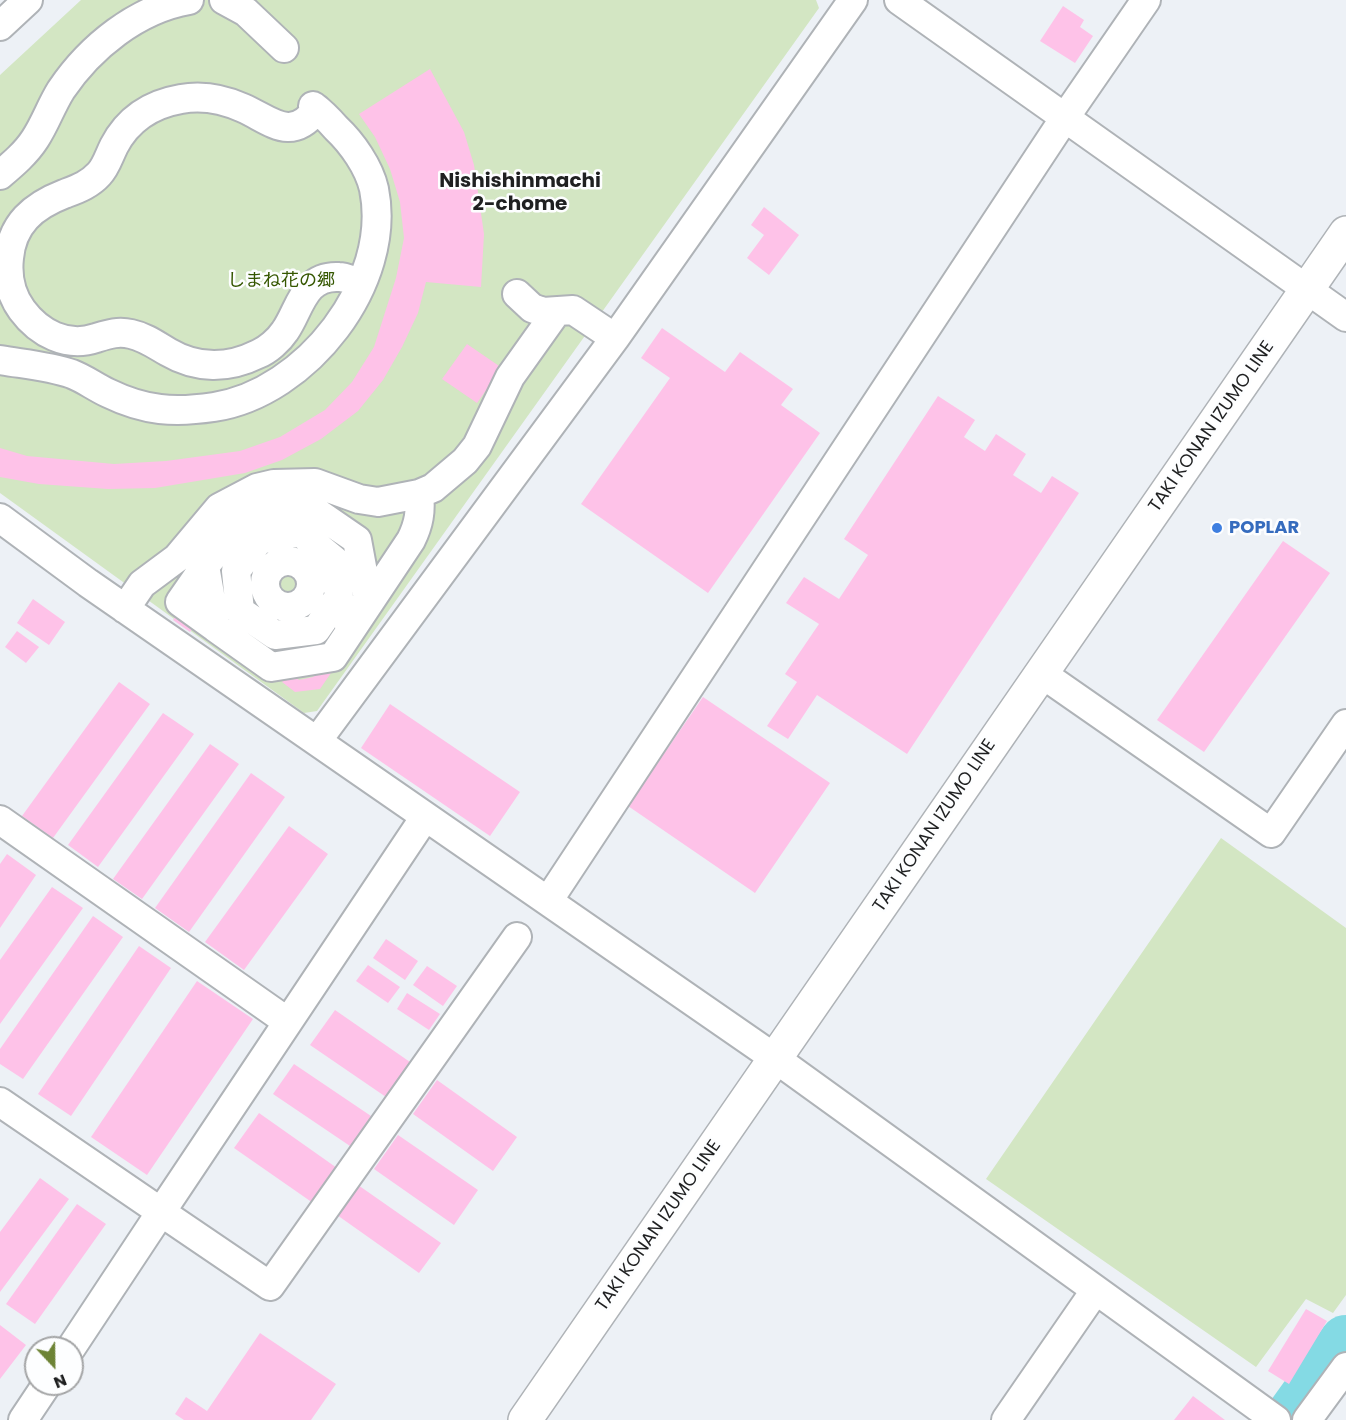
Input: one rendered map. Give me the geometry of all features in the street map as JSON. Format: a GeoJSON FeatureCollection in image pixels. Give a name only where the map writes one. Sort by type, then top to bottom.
{"type":"FeatureCollection","features":[{"type":"Feature","properties":{"kind":"main road","name":"TAKI KONAN IZUMO LINE"},"geometry":{"type":"LineString","coordinates":[[525,1420],[1346,233]]}},
{"type":"Feature","properties":{"kind":"street"},"geometry":{"type":"LineString","coordinates":[[0,26],[28,0]]}},
{"type":"Feature","properties":{"kind":"street"},"geometry":{"type":"LineString","coordinates":[[0,175],[34,141],[60,93],[77,68],[99,46],[124,26],[170,3],[189,0]]}},
{"type":"Feature","properties":{"kind":"street"},"geometry":{"type":"LineString","coordinates":[[224,0],[246,12],[284,48]]}},
{"type":"Feature","properties":{"kind":"street"},"geometry":{"type":"LineString","coordinates":[[317,741],[615,338],[853,0]]}},
{"type":"Feature","properties":{"kind":"street"},"geometry":{"type":"LineString","coordinates":[[899,0],[1346,316]]}},
{"type":"Feature","properties":{"kind":"street"},"geometry":{"type":"LineString","coordinates":[[548,902],[1066,116],[1146,0]]}},
{"type":"Feature","properties":{"kind":"street"},"geometry":{"type":"LineString","coordinates":[[0,360],[70,374],[108,393],[157,410],[175,411],[217,406],[249,398],[267,389],[305,363],[342,318],[361,285],[370,263],[375,242],[376,215],[373,188],[363,163],[347,138],[315,107],[308,120],[291,127],[276,126],[243,108],[211,97],[197,96],[179,99],[147,110],[134,120],[121,135],[101,172],[92,181],[42,204],[27,215],[18,227],[10,243],[9,280],[14,298],[30,321],[54,337],[69,341],[97,338],[106,333],[131,334],[143,337],[176,357],[213,366],[232,364],[262,353],[273,344],[286,330],[298,303],[314,285],[324,279],[339,277],[357,282]]}},
{"type":"Feature","properties":{"kind":"street"},"geometry":{"type":"LineString","coordinates":[[517,294],[532,308],[543,312],[573,310],[615,338]]}},
{"type":"Feature","properties":{"kind":"street"},"geometry":{"type":"LineString","coordinates":[[125,609],[142,584],[177,558],[219,508],[257,488],[274,484],[315,483],[359,500],[378,502],[419,494],[441,482],[465,461],[477,446],[510,377],[557,311]]}},
{"type":"Feature","properties":{"kind":"street"},"geometry":{"type":"LineString","coordinates":[[274,484],[293,581],[300,662]]}},
{"type":"Feature","properties":{"kind":"street"},"geometry":{"type":"LineString","coordinates":[[351,628],[394,568],[417,527],[419,494]]}},
{"type":"Feature","properties":{"kind":"street"},"geometry":{"type":"LineString","coordinates":[[293,581],[347,495]]}},
{"type":"Feature","properties":{"kind":"street"},"geometry":{"type":"LineString","coordinates":[[209,596],[293,581],[368,599],[333,657],[271,668],[293,581],[309,507],[246,514],[180,602],[216,628]]}},
{"type":"Feature","properties":{"kind":"street"},"geometry":{"type":"LineString","coordinates":[[0,518],[125,609],[776,1059],[1276,1420]]}},
{"type":"Feature","properties":{"kind":"street"},"geometry":{"type":"LineString","coordinates":[[203,525],[293,581],[351,628]]}},
{"type":"Feature","properties":{"kind":"street"},"geometry":{"type":"LineString","coordinates":[[216,628],[357,540],[394,568]]}},
{"type":"Feature","properties":{"kind":"street"},"geometry":{"type":"LineString","coordinates":[[205,567],[216,628]]}},
{"type":"Feature","properties":{"kind":"street"},"geometry":{"type":"LineString","coordinates":[[1041,673],[1271,833],[1346,724]]}},
{"type":"Feature","properties":{"kind":"street"},"geometry":{"type":"LineString","coordinates":[[79,1336],[425,817]]}},
{"type":"Feature","properties":{"kind":"street"},"geometry":{"type":"LineString","coordinates":[[0,820],[288,1022]]}},
{"type":"Feature","properties":{"kind":"street"},"geometry":{"type":"LineString","coordinates":[[0,1102],[270,1286],[517,937]]}},
{"type":"Feature","properties":{"kind":"street"},"geometry":{"type":"LineString","coordinates":[[1006,1420],[1095,1291]]}},
{"type":"Feature","properties":{"kind":"street"},"geometry":{"type":"LineString","coordinates":[[1306,1420],[1346,1367]]}},
{"type":"Feature","properties":{"kind":"street"},"geometry":{"type":"LineString","coordinates":[[23,1420],[39,1396]]}},
{"type":"Feature","properties":{"kind":"green space","name":"しまね花の郷"},"geometry":{"type":"Polygon","coordinates":[[[81,0],[816,0],[819,8],[317,711],[304,713],[0,493],[0,75],[81,0]]]}},
{"type":"Feature","properties":{"kind":"green space"},"geometry":{"type":"Polygon","coordinates":[[[1221,838],[1346,928],[1346,1295],[1333,1313],[1306,1299],[1256,1367],[986,1179],[1221,838]]]}},
{"type":"Feature","properties":{"kind":"building"},"geometry":{"type":"Polygon","coordinates":[[[1063,6],[1084,20],[1080,27],[1093,36],[1075,63],[1040,41],[1063,6]]]}},
{"type":"Feature","properties":{"kind":"building"},"geometry":{"type":"Polygon","coordinates":[[[430,69],[464,132],[474,165],[484,234],[481,287],[426,282],[418,313],[402,347],[383,380],[358,411],[321,439],[282,460],[245,473],[155,488],[108,489],[39,484],[0,477],[0,448],[27,456],[114,464],[166,461],[240,451],[280,437],[325,410],[352,382],[374,347],[396,278],[404,238],[400,202],[390,169],[375,137],[359,114],[430,69]]]}},
{"type":"Feature","properties":{"kind":"building"},"geometry":{"type":"Polygon","coordinates":[[[764,207],[799,235],[769,275],[747,258],[764,235],[751,225],[764,207]]]}},
{"type":"Feature","properties":{"kind":"building"},"geometry":{"type":"Polygon","coordinates":[[[662,328],[725,372],[740,352],[793,389],[781,405],[820,433],[708,593],[581,504],[670,378],[641,358],[662,328]]]}},
{"type":"Feature","properties":{"kind":"building"},"geometry":{"type":"Polygon","coordinates":[[[467,344],[502,368],[477,403],[442,379],[467,344]]]}},
{"type":"Feature","properties":{"kind":"building"},"geometry":{"type":"Polygon","coordinates":[[[938,396],[975,420],[964,437],[985,451],[996,434],[1026,454],[1013,475],[1041,493],[1052,476],[1079,493],[907,754],[817,695],[788,739],[767,726],[797,682],[785,674],[819,624],[786,603],[804,577],[839,599],[868,555],[844,539],[938,396]]]}},
{"type":"Feature","properties":{"kind":"building"},"geometry":{"type":"Polygon","coordinates":[[[1283,541],[1330,573],[1204,752],[1157,720],[1283,541]]]}},
{"type":"Feature","properties":{"kind":"building"},"geometry":{"type":"Polygon","coordinates":[[[33,599],[65,622],[49,645],[17,623],[33,599]]]}},
{"type":"Feature","properties":{"kind":"building"},"geometry":{"type":"Polygon","coordinates":[[[181,609],[198,621],[190,632],[173,620],[181,609]]]}},
{"type":"Feature","properties":{"kind":"building"},"geometry":{"type":"Polygon","coordinates":[[[17,631],[39,647],[26,663],[5,647],[17,631]]]}},
{"type":"Feature","properties":{"kind":"building"},"geometry":{"type":"Polygon","coordinates":[[[321,667],[331,673],[320,689],[295,692],[282,682],[290,672],[299,680],[313,677],[321,667]]]}},
{"type":"Feature","properties":{"kind":"building"},"geometry":{"type":"Polygon","coordinates":[[[119,682],[150,704],[53,838],[22,816],[119,682]]]}},
{"type":"Feature","properties":{"kind":"building"},"geometry":{"type":"Polygon","coordinates":[[[703,697],[830,783],[755,893],[628,806],[703,697]]]}},
{"type":"Feature","properties":{"kind":"building"},"geometry":{"type":"Polygon","coordinates":[[[390,704],[520,792],[490,836],[361,748],[390,704]]]}},
{"type":"Feature","properties":{"kind":"building"},"geometry":{"type":"Polygon","coordinates":[[[163,713],[194,734],[98,867],[68,845],[163,713]]]}},
{"type":"Feature","properties":{"kind":"building"},"geometry":{"type":"Polygon","coordinates":[[[210,744],[239,764],[142,899],[113,879],[210,744]]]}},
{"type":"Feature","properties":{"kind":"building"},"geometry":{"type":"Polygon","coordinates":[[[251,773],[285,797],[189,932],[155,908],[251,773]]]}},
{"type":"Feature","properties":{"kind":"building"},"geometry":{"type":"Polygon","coordinates":[[[289,826],[328,854],[244,970],[205,942],[289,826]]]}},
{"type":"Feature","properties":{"kind":"building"},"geometry":{"type":"Polygon","coordinates":[[[7,854],[36,875],[0,928],[0,864],[7,854]]]}},
{"type":"Feature","properties":{"kind":"building"},"geometry":{"type":"Polygon","coordinates":[[[52,887],[83,908],[0,1024],[0,960],[52,887]]]}},
{"type":"Feature","properties":{"kind":"building"},"geometry":{"type":"Polygon","coordinates":[[[93,916],[123,937],[23,1079],[0,1064],[0,1049],[93,916]]]}},
{"type":"Feature","properties":{"kind":"building"},"geometry":{"type":"Polygon","coordinates":[[[386,939],[418,961],[405,980],[373,958],[386,939]]]}},
{"type":"Feature","properties":{"kind":"building"},"geometry":{"type":"Polygon","coordinates":[[[139,946],[171,968],[71,1116],[38,1094],[139,946]]]}},
{"type":"Feature","properties":{"kind":"building"},"geometry":{"type":"Polygon","coordinates":[[[368,965],[400,987],[388,1003],[356,981],[368,965]]]}},
{"type":"Feature","properties":{"kind":"building"},"geometry":{"type":"Polygon","coordinates":[[[427,966],[457,986],[443,1006],[413,985],[427,966]]]}},
{"type":"Feature","properties":{"kind":"building"},"geometry":{"type":"Polygon","coordinates":[[[197,981],[253,1019],[147,1175],[91,1137],[197,981]]]}},
{"type":"Feature","properties":{"kind":"building"},"geometry":{"type":"Polygon","coordinates":[[[407,993],[440,1014],[429,1030],[397,1009],[407,993]]]}},
{"type":"Feature","properties":{"kind":"building"},"geometry":{"type":"Polygon","coordinates":[[[335,1010],[410,1062],[386,1097],[310,1045],[335,1010]]]}},
{"type":"Feature","properties":{"kind":"building"},"geometry":{"type":"Polygon","coordinates":[[[294,1064],[371,1116],[350,1146],[273,1094],[294,1064]]]}},
{"type":"Feature","properties":{"kind":"building"},"geometry":{"type":"Polygon","coordinates":[[[437,1080],[517,1137],[493,1171],[413,1114],[437,1080]]]}},
{"type":"Feature","properties":{"kind":"building"},"geometry":{"type":"Polygon","coordinates":[[[259,1113],[337,1168],[313,1203],[234,1148],[259,1113]]]}},
{"type":"Feature","properties":{"kind":"building"},"geometry":{"type":"Polygon","coordinates":[[[398,1135],[478,1190],[454,1225],[374,1169],[398,1135]]]}},
{"type":"Feature","properties":{"kind":"building"},"geometry":{"type":"Polygon","coordinates":[[[40,1178],[69,1199],[0,1292],[0,1232],[40,1178]]]}},
{"type":"Feature","properties":{"kind":"building"},"geometry":{"type":"Polygon","coordinates":[[[358,1185],[441,1243],[419,1273],[337,1215],[358,1185]]]}},
{"type":"Feature","properties":{"kind":"building"},"geometry":{"type":"Polygon","coordinates":[[[77,1204],[106,1224],[35,1324],[6,1304],[77,1204]]]}},
{"type":"Feature","properties":{"kind":"building"},"geometry":{"type":"Polygon","coordinates":[[[1306,1309],[1327,1321],[1289,1384],[1268,1371],[1306,1309]]]}},
{"type":"Feature","properties":{"kind":"building"},"geometry":{"type":"Polygon","coordinates":[[[0,1325],[24,1343],[24,1348],[0,1379],[0,1325]]]}},
{"type":"Feature","properties":{"kind":"building"},"geometry":{"type":"Polygon","coordinates":[[[260,1333],[336,1384],[311,1420],[184,1420],[175,1414],[186,1397],[207,1411],[260,1333]]]}},
{"type":"Feature","properties":{"kind":"building"},"geometry":{"type":"Polygon","coordinates":[[[1193,1396],[1225,1420],[1174,1420],[1193,1396]]]}},
{"type":"Feature","properties":{"kind":"waterway"},"geometry":{"type":"LineString","coordinates":[[1290,1420],[1346,1342]]}},
{"type":"Feature","properties":{"kind":"place","name":"POPLAR"},"geometry":{"type":"Point","coordinates":[1217,528]}},
{"type":"Feature","properties":{"kind":"district","name":"Nishishinmachi 2-chome"},"geometry":{"type":"Point","coordinates":[520,194]}}]}
